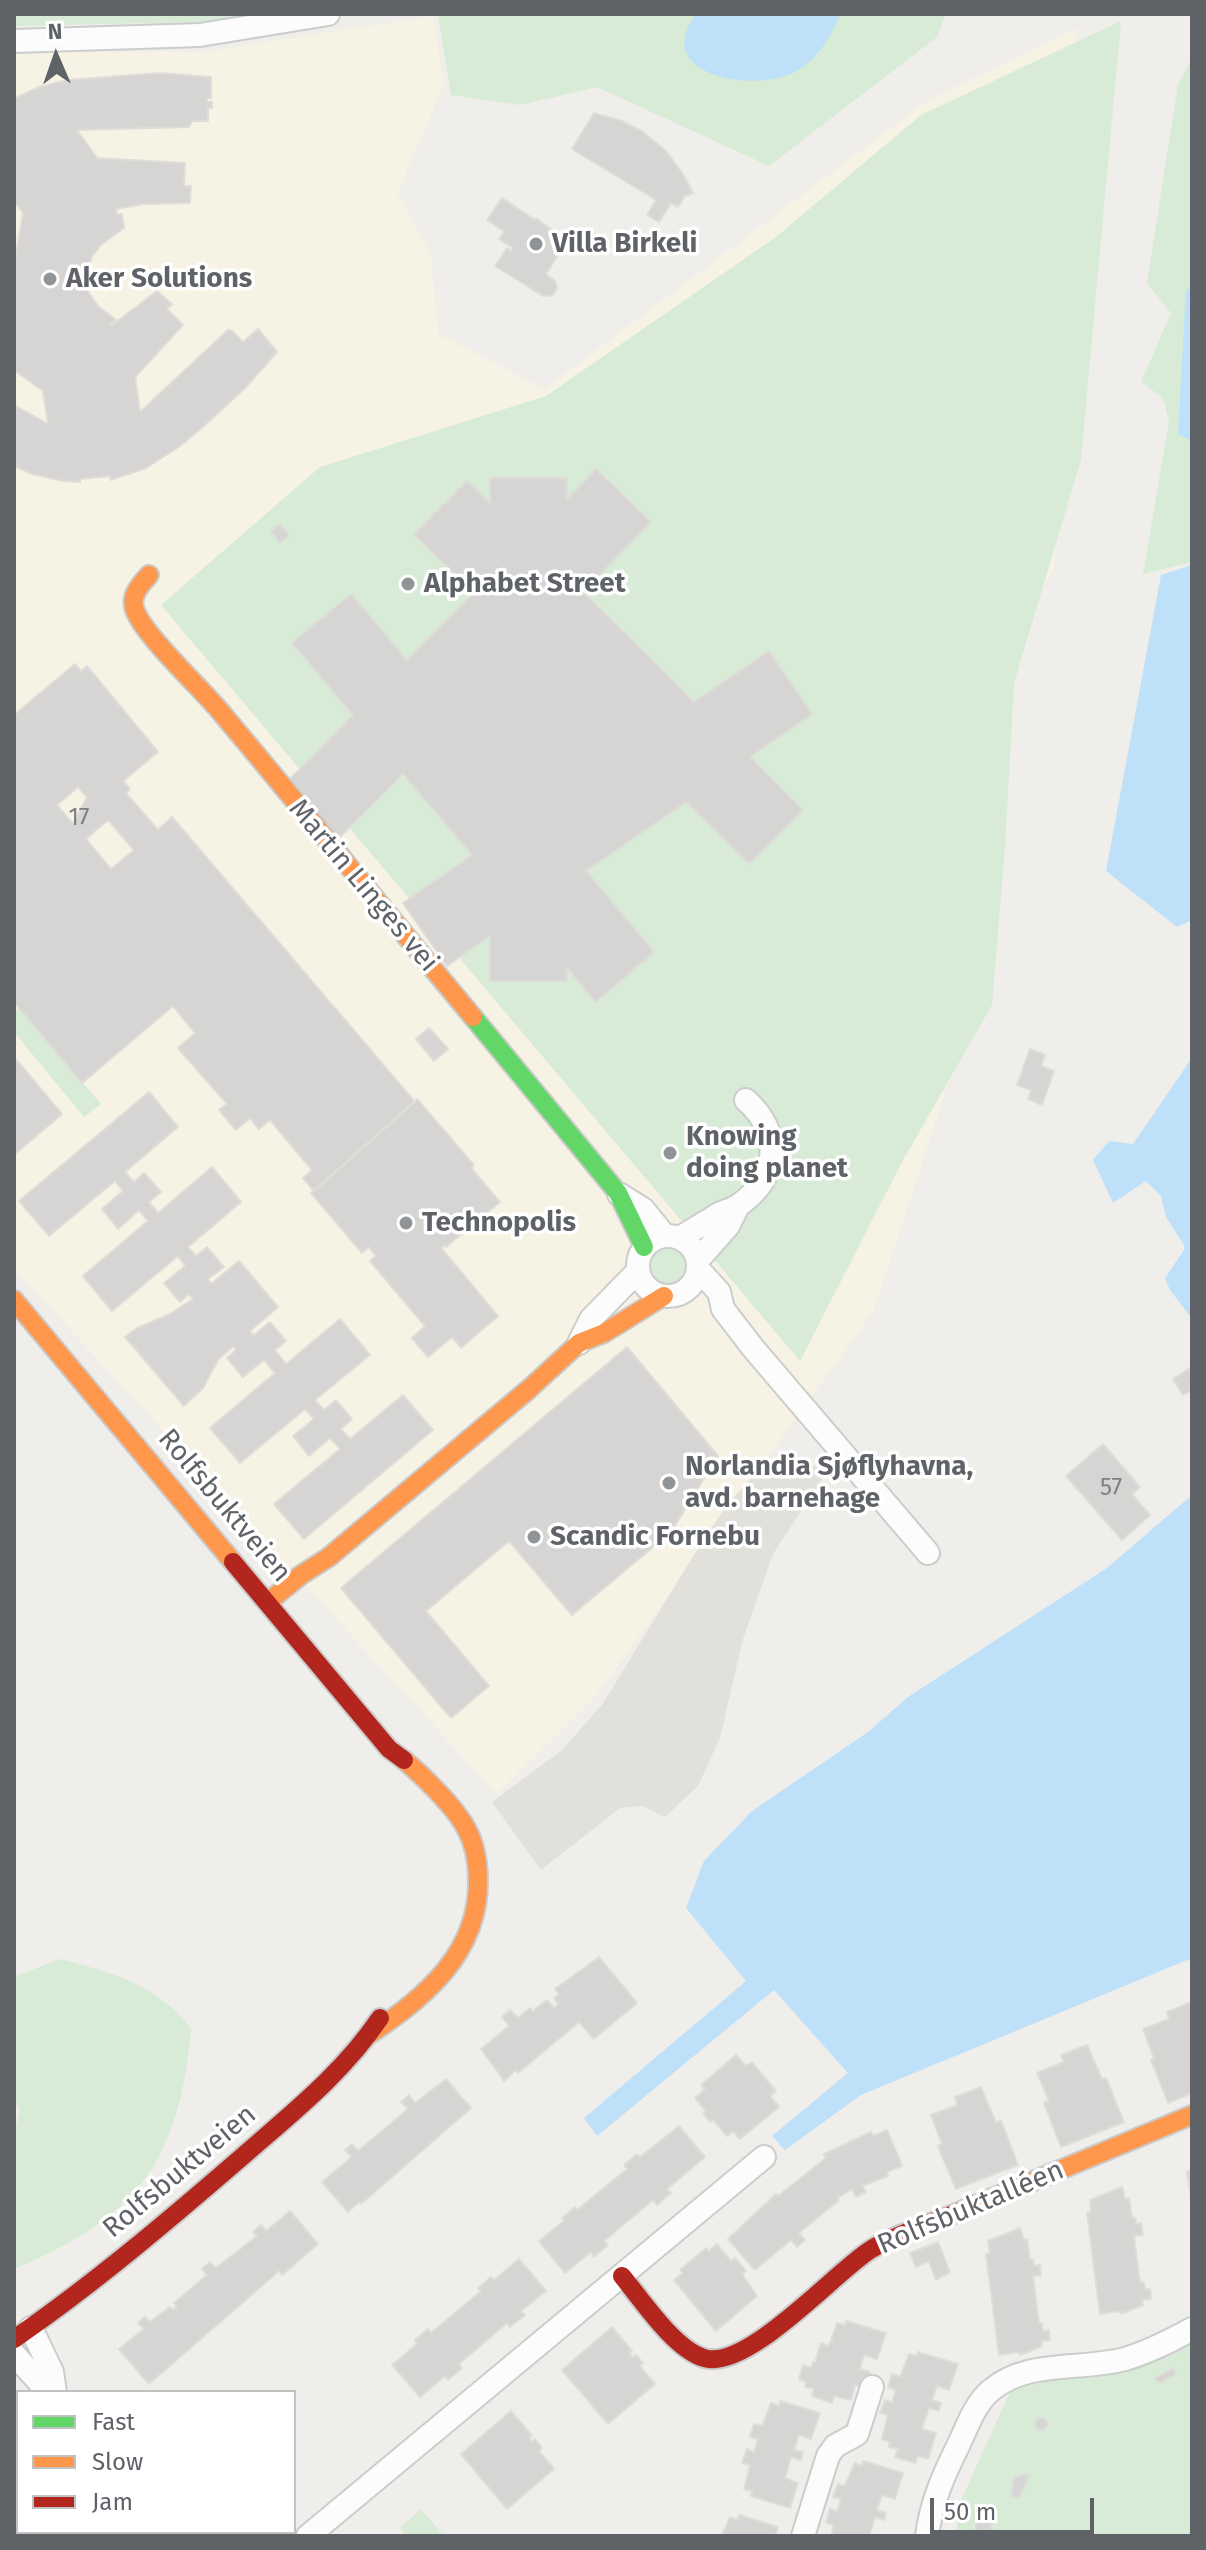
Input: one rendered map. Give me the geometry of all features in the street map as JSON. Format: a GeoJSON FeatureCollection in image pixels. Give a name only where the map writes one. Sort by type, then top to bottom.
{"type":"FeatureCollection","features":[{"type":"Feature","properties":{"kind":"street"},"geometry":{"type":"LineString","coordinates":[[14,41],[200,35],[328,14]]}},
{"type":"Feature","properties":{"kind":"street","name":"Martin Linges vei"},"geometry":{"type":"LineString","coordinates":[[149,575],[134,597],[134,608],[144,626],[217,707],[618,1193],[644,1247]]}},
{"type":"Feature","properties":{"kind":"street"},"geometry":{"type":"LineString","coordinates":[[268,1602],[329,1557],[529,1389],[579,1343],[604,1333],[623,1319],[694,1283],[698,1264],[728,1226],[738,1206],[760,1184],[772,1153],[766,1123],[746,1100]]}},
{"type":"Feature","properties":{"kind":"street","name":"Martin Linges vei"},"geometry":{"type":"LineString","coordinates":[[618,1193],[643,1209],[672,1237]]}},
{"type":"Feature","properties":{"kind":"street"},"geometry":{"type":"LineString","coordinates":[[723,1309],[647,1288],[638,1271],[638,1260],[644,1247],[654,1239],[672,1237],[738,1206]]}},
{"type":"Feature","properties":{"kind":"street"},"geometry":{"type":"LineString","coordinates":[[672,1237],[691,1245],[698,1264],[719,1292],[723,1309],[753,1348],[928,1553]]}},
{"type":"Feature","properties":{"kind":"street"},"geometry":{"type":"LineString","coordinates":[[579,1343],[591,1319],[638,1271]]}},
{"type":"Feature","properties":{"kind":"street","name":"Rolfsbuktveien"},"geometry":{"type":"LineString","coordinates":[[14,1300],[389,1749],[411,1764],[465,1828],[476,1858],[478,1896],[473,1927],[455,1959],[397,2018],[370,2034]]}},
{"type":"Feature","properties":{"kind":"street","name":"Rolfsbuktveien"},"geometry":{"type":"LineString","coordinates":[[389,1749],[399,1774],[417,1799]]}},
{"type":"Feature","properties":{"kind":"street"},"geometry":{"type":"LineString","coordinates":[[453,1920],[459,1885]]}},
{"type":"Feature","properties":{"kind":"street","name":"Rolfsbuktveien"},"geometry":{"type":"LineString","coordinates":[[23,2334],[126,2255],[321,2087],[370,2034],[404,1986]]}},
{"type":"Feature","properties":{"kind":"street","name":"Rolfsbuktalléen"},"geometry":{"type":"LineString","coordinates":[[622,2276],[684,2350],[706,2360],[733,2358],[751,2347],[871,2249],[1192,2115]]}},
{"type":"Feature","properties":{"kind":"street"},"geometry":{"type":"LineString","coordinates":[[308,2536],[764,2157]]}},
{"type":"Feature","properties":{"kind":"street"},"geometry":{"type":"LineString","coordinates":[[927,2536],[930,2513],[942,2479],[975,2410],[989,2392],[1015,2376],[1040,2369],[1124,2359],[1158,2347],[1192,2329]]}},
{"type":"Feature","properties":{"kind":"street"},"geometry":{"type":"LineString","coordinates":[[23,2334],[52,2372],[55,2390]]}},
{"type":"Feature","properties":{"kind":"street"},"geometry":{"type":"LineString","coordinates":[[14,2354],[46,2390]]}},
{"type":"Feature","properties":{"kind":"street"},"geometry":{"type":"LineString","coordinates":[[803,2536],[828,2456],[835,2446],[857,2434],[872,2387]]}},
{"type":"Feature","properties":{"kind":"shaded area"},"geometry":{"type":"Polygon","coordinates":[[[433,16],[444,84],[397,193],[431,255],[438,334],[545,389],[930,99],[1077,28],[1054,570],[997,650],[961,1043],[874,1310],[595,1697],[497,1794],[299,1578],[291,1584],[158,1425],[14,1268],[14,51],[203,52],[433,16]]]}},
{"type":"Feature","properties":{"kind":"shaded area"},"geometry":{"type":"Polygon","coordinates":[[[812,1465],[828,1470],[773,1554],[743,1639],[720,1738],[698,1786],[665,1817],[642,1806],[620,1808],[541,1870],[492,1802],[561,1751],[602,1705],[695,1553],[727,1505],[757,1472],[812,1465]]]}},
{"type":"Feature","properties":{"kind":"green space"},"geometry":{"type":"Polygon","coordinates":[[[14,14],[312,14],[282,20],[14,26],[14,14]]]}},
{"type":"Feature","properties":{"kind":"green space"},"geometry":{"type":"Polygon","coordinates":[[[438,14],[946,14],[937,37],[769,166],[597,87],[520,105],[451,95],[438,14]]]}},
{"type":"Feature","properties":{"kind":"green space"},"geometry":{"type":"Polygon","coordinates":[[[1121,21],[1081,460],[1014,683],[992,1005],[902,1162],[800,1361],[161,605],[320,467],[546,396],[776,237],[921,115],[1121,21]]]}},
{"type":"Feature","properties":{"kind":"green space"},"geometry":{"type":"Polygon","coordinates":[[[1192,59],[1192,562],[1143,574],[1169,421],[1163,398],[1141,382],[1171,313],[1147,283],[1178,84],[1192,59]]]}},
{"type":"Feature","properties":{"kind":"green space"},"geometry":{"type":"Polygon","coordinates":[[[19,1008],[101,1104],[84,1117],[14,1032],[14,1012],[19,1008]]]}},
{"type":"Feature","properties":{"kind":"green space"},"geometry":{"type":"Polygon","coordinates":[[[668,1244],[683,1250],[689,1265],[683,1280],[668,1286],[653,1280],[647,1265],[653,1250],[668,1244]]]}},
{"type":"Feature","properties":{"kind":"green space"},"geometry":{"type":"Polygon","coordinates":[[[59,1959],[132,1982],[164,2001],[191,2029],[185,2075],[176,2115],[162,2150],[144,2180],[121,2206],[92,2229],[14,2269],[14,2135],[20,2110],[14,2098],[14,1977],[59,1959]]]}},
{"type":"Feature","properties":{"kind":"green space"},"geometry":{"type":"Polygon","coordinates":[[[1192,2326],[1192,2536],[957,2536],[957,2509],[1014,2383],[1146,2348],[1192,2326]]]}},
{"type":"Feature","properties":{"kind":"green space"},"geometry":{"type":"Polygon","coordinates":[[[14,2493],[16,2534],[79,2536],[14,2536],[14,2493]]]}},
{"type":"Feature","properties":{"kind":"green space"},"geometry":{"type":"Polygon","coordinates":[[[421,2509],[444,2536],[407,2536],[400,2528],[421,2509]]]}},
{"type":"Feature","properties":{"kind":"water"},"geometry":{"type":"Polygon","coordinates":[[[696,14],[840,14],[823,47],[803,67],[778,78],[757,81],[714,74],[697,66],[686,53],[685,35],[696,14]]]}},
{"type":"Feature","properties":{"kind":"water"},"geometry":{"type":"Polygon","coordinates":[[[1192,286],[1192,441],[1178,434],[1186,291],[1192,286]]]}},
{"type":"Feature","properties":{"kind":"water"},"geometry":{"type":"Polygon","coordinates":[[[1192,565],[1192,920],[1177,927],[1106,871],[1161,575],[1192,565]]]}},
{"type":"Feature","properties":{"kind":"water"},"geometry":{"type":"Polygon","coordinates":[[[1192,1058],[1192,1319],[1170,1290],[1165,1278],[1184,1250],[1184,1245],[1166,1217],[1161,1196],[1146,1181],[1113,1203],[1093,1160],[1109,1141],[1133,1144],[1192,1058]]]}},
{"type":"Feature","properties":{"kind":"water"},"geometry":{"type":"Polygon","coordinates":[[[1192,1495],[1192,1958],[861,2095],[785,2150],[772,2136],[848,2073],[774,1990],[597,2136],[584,2118],[746,1981],[686,1908],[704,1861],[752,1811],[868,1732],[908,1697],[1107,1568],[1192,1495]]]}},
{"type":"Feature","properties":{"kind":"building","name":"Aker Solutions"},"geometry":{"type":"Polygon","coordinates":[[[160,73],[211,77],[211,98],[207,98],[207,102],[212,102],[212,108],[208,108],[208,121],[192,121],[189,127],[77,130],[97,158],[185,163],[184,186],[191,186],[190,203],[143,204],[116,209],[117,215],[122,214],[124,228],[102,244],[92,256],[86,276],[89,293],[98,306],[116,320],[111,326],[157,291],[172,304],[167,309],[183,325],[135,377],[140,412],[228,330],[243,342],[258,329],[277,352],[246,387],[204,426],[146,468],[111,480],[110,476],[80,479],[80,482],[32,474],[14,466],[14,405],[48,424],[43,391],[14,370],[14,265],[23,213],[14,201],[14,99],[39,87],[67,80],[160,73]]]}},
{"type":"Feature","properties":{"kind":"building"},"geometry":{"type":"Polygon","coordinates":[[[594,113],[622,121],[643,132],[666,151],[693,193],[685,196],[678,207],[671,203],[659,222],[647,215],[656,200],[572,149],[594,113]]]}},
{"type":"Feature","properties":{"kind":"building","name":"Villa Birkeli"},"geometry":{"type":"Polygon","coordinates":[[[502,198],[567,241],[546,274],[555,281],[557,288],[553,295],[543,296],[495,266],[507,248],[511,251],[513,248],[499,239],[504,231],[487,220],[502,198]]]}},
{"type":"Feature","properties":{"kind":"building"},"geometry":{"type":"Polygon","coordinates":[[[596,469],[651,522],[583,592],[694,702],[769,651],[812,714],[750,757],[803,810],[749,864],[686,802],[586,871],[654,952],[596,1002],[567,968],[567,981],[490,981],[490,936],[447,966],[403,903],[472,855],[403,774],[339,838],[285,784],[353,715],[292,643],[351,594],[407,660],[474,593],[414,534],[467,481],[490,503],[490,478],[567,478],[567,499],[596,469]]]}},
{"type":"Feature","properties":{"kind":"building"},"geometry":{"type":"Polygon","coordinates":[[[280,524],[289,535],[280,543],[271,531],[280,524]]]}},
{"type":"Feature","properties":{"kind":"building"},"geometry":{"type":"Polygon","coordinates":[[[75,664],[81,671],[87,666],[158,752],[123,781],[130,789],[126,793],[158,830],[172,817],[415,1102],[314,1191],[303,1178],[312,1170],[270,1120],[259,1129],[250,1118],[236,1130],[219,1110],[227,1104],[178,1048],[195,1033],[173,1006],[82,1083],[14,1002],[14,715],[75,664]],[[78,787],[57,805],[73,824],[87,797],[78,787]],[[108,820],[86,839],[111,869],[134,850],[108,820]]]}},
{"type":"Feature","properties":{"kind":"building"},"geometry":{"type":"Polygon","coordinates":[[[429,1028],[448,1049],[434,1061],[416,1039],[429,1028]]]}},
{"type":"Feature","properties":{"kind":"building"},"geometry":{"type":"Polygon","coordinates":[[[1030,1049],[1045,1055],[1041,1066],[1054,1071],[1042,1105],[1028,1099],[1031,1090],[1017,1085],[1030,1049]]]}},
{"type":"Feature","properties":{"kind":"building"},"geometry":{"type":"Polygon","coordinates":[[[14,1057],[62,1114],[14,1155],[14,1057]]]}},
{"type":"Feature","properties":{"kind":"building"},"geometry":{"type":"Polygon","coordinates":[[[149,1092],[178,1127],[125,1172],[134,1182],[144,1173],[161,1192],[149,1202],[158,1213],[212,1167],[241,1202],[188,1247],[196,1256],[207,1247],[224,1267],[208,1279],[211,1284],[239,1261],[278,1307],[250,1331],[254,1335],[270,1322],[286,1341],[275,1350],[286,1364],[340,1319],[370,1355],[315,1400],[324,1410],[336,1400],[352,1419],[341,1429],[350,1439],[403,1395],[433,1430],[304,1539],[274,1504],[340,1449],[330,1438],[309,1456],[293,1436],[314,1419],[305,1409],[240,1463],[210,1428],[275,1373],[264,1360],[243,1377],[227,1358],[236,1350],[233,1346],[218,1360],[203,1388],[184,1406],[125,1337],[193,1299],[189,1294],[180,1302],[164,1283],[185,1266],[178,1256],[112,1311],[83,1276],[148,1221],[139,1210],[118,1229],[102,1209],[123,1191],[115,1181],[49,1236],[19,1201],[149,1092]]]}},
{"type":"Feature","properties":{"kind":"building","name":"Technopolis"},"geometry":{"type":"Polygon","coordinates":[[[417,1099],[474,1165],[471,1168],[500,1202],[441,1248],[498,1316],[461,1348],[452,1337],[428,1357],[412,1338],[425,1326],[370,1261],[376,1256],[369,1247],[362,1253],[311,1193],[417,1099]]]}},
{"type":"Feature","properties":{"kind":"building","name":"Scandic Fornebu"},"geometry":{"type":"Polygon","coordinates":[[[627,1347],[718,1456],[671,1532],[572,1615],[509,1541],[426,1611],[489,1686],[451,1718],[341,1588],[627,1347]]]}},
{"type":"Feature","properties":{"kind":"building"},"geometry":{"type":"Polygon","coordinates":[[[1192,1367],[1192,1390],[1183,1395],[1173,1379],[1192,1367]]]}},
{"type":"Feature","properties":{"kind":"building"},"geometry":{"type":"Polygon","coordinates":[[[1103,1444],[1140,1487],[1132,1494],[1150,1515],[1122,1540],[1066,1476],[1103,1444]]]}},
{"type":"Feature","properties":{"kind":"building"},"geometry":{"type":"Polygon","coordinates":[[[599,1957],[637,2003],[594,2039],[579,2022],[504,2081],[481,2049],[509,2026],[502,2017],[510,2010],[518,2018],[547,2000],[554,2008],[559,2004],[554,1999],[559,1994],[555,1989],[599,1957]]]}},
{"type":"Feature","properties":{"kind":"building"},"geometry":{"type":"Polygon","coordinates":[[[1192,2002],[1192,2093],[1168,2103],[1143,2029],[1169,2019],[1167,2012],[1192,2002]]]}},
{"type":"Feature","properties":{"kind":"building"},"geometry":{"type":"Polygon","coordinates":[[[1087,2045],[1102,2079],[1106,2078],[1124,2122],[1061,2147],[1044,2103],[1049,2101],[1037,2073],[1064,2062],[1061,2055],[1087,2045]]]}},
{"type":"Feature","properties":{"kind":"building"},"geometry":{"type":"Polygon","coordinates":[[[736,2055],[746,2066],[752,2062],[776,2091],[770,2096],[779,2107],[740,2139],[733,2131],[727,2136],[713,2120],[710,2122],[703,2113],[706,2111],[695,2098],[705,2089],[701,2085],[736,2055]]]}},
{"type":"Feature","properties":{"kind":"building"},"geometry":{"type":"Polygon","coordinates":[[[446,2079],[471,2108],[348,2212],[322,2182],[352,2157],[345,2150],[352,2144],[358,2151],[408,2109],[401,2102],[409,2095],[415,2103],[446,2079]]]}},
{"type":"Feature","properties":{"kind":"building"},"geometry":{"type":"Polygon","coordinates":[[[981,2087],[996,2123],[1001,2120],[1018,2165],[956,2189],[938,2146],[942,2144],[931,2115],[957,2105],[955,2097],[981,2087]]]}},
{"type":"Feature","properties":{"kind":"building"},"geometry":{"type":"Polygon","coordinates":[[[679,2126],[705,2157],[667,2189],[671,2193],[657,2205],[653,2200],[604,2241],[608,2245],[594,2257],[591,2252],[565,2273],[539,2241],[564,2221],[562,2218],[575,2207],[577,2210],[627,2169],[624,2165],[637,2154],[640,2157],[679,2126]]]}},
{"type":"Feature","properties":{"kind":"building"},"geometry":{"type":"Polygon","coordinates":[[[887,2130],[902,2166],[887,2172],[888,2176],[862,2186],[866,2192],[856,2197],[852,2189],[837,2198],[839,2200],[799,2233],[805,2240],[797,2247],[791,2240],[755,2270],[728,2239],[776,2194],[778,2196],[826,2158],[824,2154],[871,2132],[873,2136],[887,2130]]]}},
{"type":"Feature","properties":{"kind":"building"},"geometry":{"type":"Polygon","coordinates":[[[1192,2171],[1192,2205],[1187,2172],[1192,2171]]]}},
{"type":"Feature","properties":{"kind":"building"},"geometry":{"type":"Polygon","coordinates":[[[1122,2187],[1125,2199],[1129,2198],[1132,2218],[1135,2218],[1136,2224],[1141,2223],[1143,2235],[1134,2236],[1140,2283],[1144,2282],[1145,2289],[1150,2289],[1151,2299],[1142,2300],[1143,2305],[1121,2314],[1120,2311],[1100,2314],[1087,2213],[1091,2212],[1090,2200],[1122,2187]]]}},
{"type":"Feature","properties":{"kind":"building"},"geometry":{"type":"Polygon","coordinates":[[[290,2211],[318,2244],[282,2275],[279,2271],[149,2384],[119,2349],[144,2329],[138,2323],[145,2317],[150,2322],[170,2307],[173,2310],[177,2307],[174,2303],[207,2275],[202,2269],[210,2262],[216,2268],[257,2236],[253,2232],[261,2225],[266,2231],[290,2211]]]}},
{"type":"Feature","properties":{"kind":"building"},"geometry":{"type":"Polygon","coordinates":[[[1020,2228],[1024,2240],[1027,2239],[1030,2259],[1033,2259],[1034,2266],[1040,2265],[1041,2275],[1033,2276],[1039,2324],[1042,2323],[1043,2331],[1049,2330],[1050,2340],[1041,2341],[1042,2346],[1020,2355],[1019,2352],[999,2355],[986,2254],[990,2253],[988,2241],[1020,2228]]]}},
{"type":"Feature","properties":{"kind":"building"},"geometry":{"type":"Polygon","coordinates":[[[938,2242],[950,2272],[936,2280],[929,2261],[916,2267],[910,2253],[938,2242]]]}},
{"type":"Feature","properties":{"kind":"building"},"geometry":{"type":"Polygon","coordinates":[[[717,2244],[731,2261],[735,2258],[746,2271],[742,2274],[757,2296],[716,2331],[674,2280],[683,2273],[680,2270],[706,2248],[709,2251],[717,2244]]]}},
{"type":"Feature","properties":{"kind":"building"},"geometry":{"type":"Polygon","coordinates":[[[519,2259],[546,2291],[521,2311],[525,2315],[510,2327],[507,2323],[459,2364],[462,2368],[448,2380],[445,2376],[420,2397],[392,2365],[417,2344],[415,2340],[428,2329],[431,2333],[481,2291],[478,2288],[491,2277],[494,2280],[519,2259]]]}},
{"type":"Feature","properties":{"kind":"building"},"geometry":{"type":"Polygon","coordinates":[[[846,2321],[886,2333],[877,2359],[864,2355],[860,2369],[870,2372],[865,2388],[855,2385],[851,2400],[834,2396],[832,2403],[812,2396],[814,2389],[805,2387],[806,2382],[799,2379],[803,2365],[811,2368],[815,2362],[821,2343],[828,2346],[837,2323],[845,2325],[846,2321]]]}},
{"type":"Feature","properties":{"kind":"building"},"geometry":{"type":"Polygon","coordinates":[[[612,2327],[632,2351],[629,2354],[633,2358],[636,2355],[643,2363],[640,2366],[655,2384],[608,2424],[562,2370],[612,2327]]]}},
{"type":"Feature","properties":{"kind":"building"},"geometry":{"type":"Polygon","coordinates":[[[918,2352],[958,2364],[949,2390],[937,2386],[932,2400],[941,2403],[939,2411],[929,2408],[922,2429],[936,2433],[928,2459],[918,2456],[915,2463],[895,2457],[898,2449],[889,2447],[890,2442],[882,2439],[888,2415],[880,2413],[885,2400],[892,2402],[896,2390],[888,2387],[892,2374],[900,2377],[909,2354],[917,2356],[918,2352]]]}},
{"type":"Feature","properties":{"kind":"building"},"geometry":{"type":"Polygon","coordinates":[[[1173,2368],[1176,2374],[1160,2383],[1154,2379],[1173,2368]]]}},
{"type":"Feature","properties":{"kind":"building"},"geometry":{"type":"Polygon","coordinates":[[[780,2401],[820,2413],[811,2439],[799,2435],[794,2450],[803,2452],[801,2460],[791,2457],[785,2478],[798,2483],[790,2508],[751,2496],[752,2491],[744,2489],[750,2465],[742,2463],[747,2449],[754,2452],[758,2439],[750,2437],[754,2424],[762,2426],[771,2403],[779,2406],[780,2401]]]}},
{"type":"Feature","properties":{"kind":"building"},"geometry":{"type":"Polygon","coordinates":[[[511,2411],[532,2436],[529,2438],[532,2442],[535,2439],[542,2448],[539,2451],[554,2469],[507,2509],[461,2454],[511,2411]]]}},
{"type":"Feature","properties":{"kind":"building"},"geometry":{"type":"Polygon","coordinates":[[[1041,2418],[1047,2424],[1041,2430],[1035,2424],[1041,2418]]]}},
{"type":"Feature","properties":{"kind":"building"},"geometry":{"type":"Polygon","coordinates":[[[863,2461],[903,2473],[895,2499],[882,2495],[877,2510],[886,2513],[884,2520],[875,2517],[869,2536],[832,2536],[833,2525],[826,2522],[830,2509],[837,2511],[841,2499],[833,2497],[838,2484],[845,2486],[855,2463],[862,2466],[863,2461]]]}},
{"type":"Feature","properties":{"kind":"building"},"geometry":{"type":"Polygon","coordinates":[[[1029,2475],[1019,2498],[1011,2496],[1014,2478],[1029,2475]]]}},
{"type":"Feature","properties":{"kind":"building"},"geometry":{"type":"Polygon","coordinates":[[[739,2515],[778,2527],[775,2536],[722,2536],[730,2517],[738,2520],[739,2515]]]}},
{"type":"Feature","properties":{"kind":"building"},"geometry":{"type":"Polygon","coordinates":[[[977,2516],[992,2517],[991,2534],[975,2532],[977,2516]]]}},
{"type":"Feature","properties":{"kind":"traffic: fast"},"geometry":{"type":"LineString","coordinates":[[473,1017],[618,1193],[644,1247]]}},
{"type":"Feature","properties":{"kind":"traffic: slow"},"geometry":{"type":"LineString","coordinates":[[149,575],[137,590],[133,602],[147,630],[219,710],[473,1017]]}},
{"type":"Feature","properties":{"kind":"traffic: slow"},"geometry":{"type":"LineString","coordinates":[[268,1602],[329,1557],[529,1389],[579,1343],[604,1333],[664,1296]]}},
{"type":"Feature","properties":{"kind":"traffic: slow"},"geometry":{"type":"LineString","coordinates":[[14,1300],[233,1562]]}},
{"type":"Feature","properties":{"kind":"traffic: slow"},"geometry":{"type":"LineString","coordinates":[[370,2034],[410,2005],[445,1971],[459,1951],[476,1906],[477,1867],[469,1834],[446,1801],[404,1760]]}},
{"type":"Feature","properties":{"kind":"traffic: slow"},"geometry":{"type":"LineString","coordinates":[[966,2209],[1192,2115]]}},
{"type":"Feature","properties":{"kind":"traffic: jam"},"geometry":{"type":"LineString","coordinates":[[233,1562],[389,1749],[404,1760]]}},
{"type":"Feature","properties":{"kind":"traffic: jam"},"geometry":{"type":"LineString","coordinates":[[14,2339],[131,2250],[280,2124],[350,2057],[380,2018]]}},
{"type":"Feature","properties":{"kind":"traffic: jam"},"geometry":{"type":"LineString","coordinates":[[622,2276],[659,2323],[681,2345],[704,2358],[722,2358],[766,2336],[870,2250],[966,2209]]}},
{"type":"Feature","properties":{"kind":"place","name":"Villa Birkeli"},"geometry":{"type":"Point","coordinates":[536,244]}},
{"type":"Feature","properties":{"kind":"place","name":"Aker Solutions"},"geometry":{"type":"Point","coordinates":[50,279]}},
{"type":"Feature","properties":{"kind":"place","name":"Alphabet Street"},"geometry":{"type":"Point","coordinates":[408,584]}},
{"type":"Feature","properties":{"kind":"place","name":"Knowing doing planet"},"geometry":{"type":"Point","coordinates":[670,1153]}},
{"type":"Feature","properties":{"kind":"place","name":"Technopolis"},"geometry":{"type":"Point","coordinates":[406,1223]}},
{"type":"Feature","properties":{"kind":"place","name":"Norlandia Sjøflyhavna, avd. barnehage"},"geometry":{"type":"Point","coordinates":[669,1483]}},
{"type":"Feature","properties":{"kind":"place","name":"Scandic Fornebu"},"geometry":{"type":"Point","coordinates":[534,1537]}}]}
